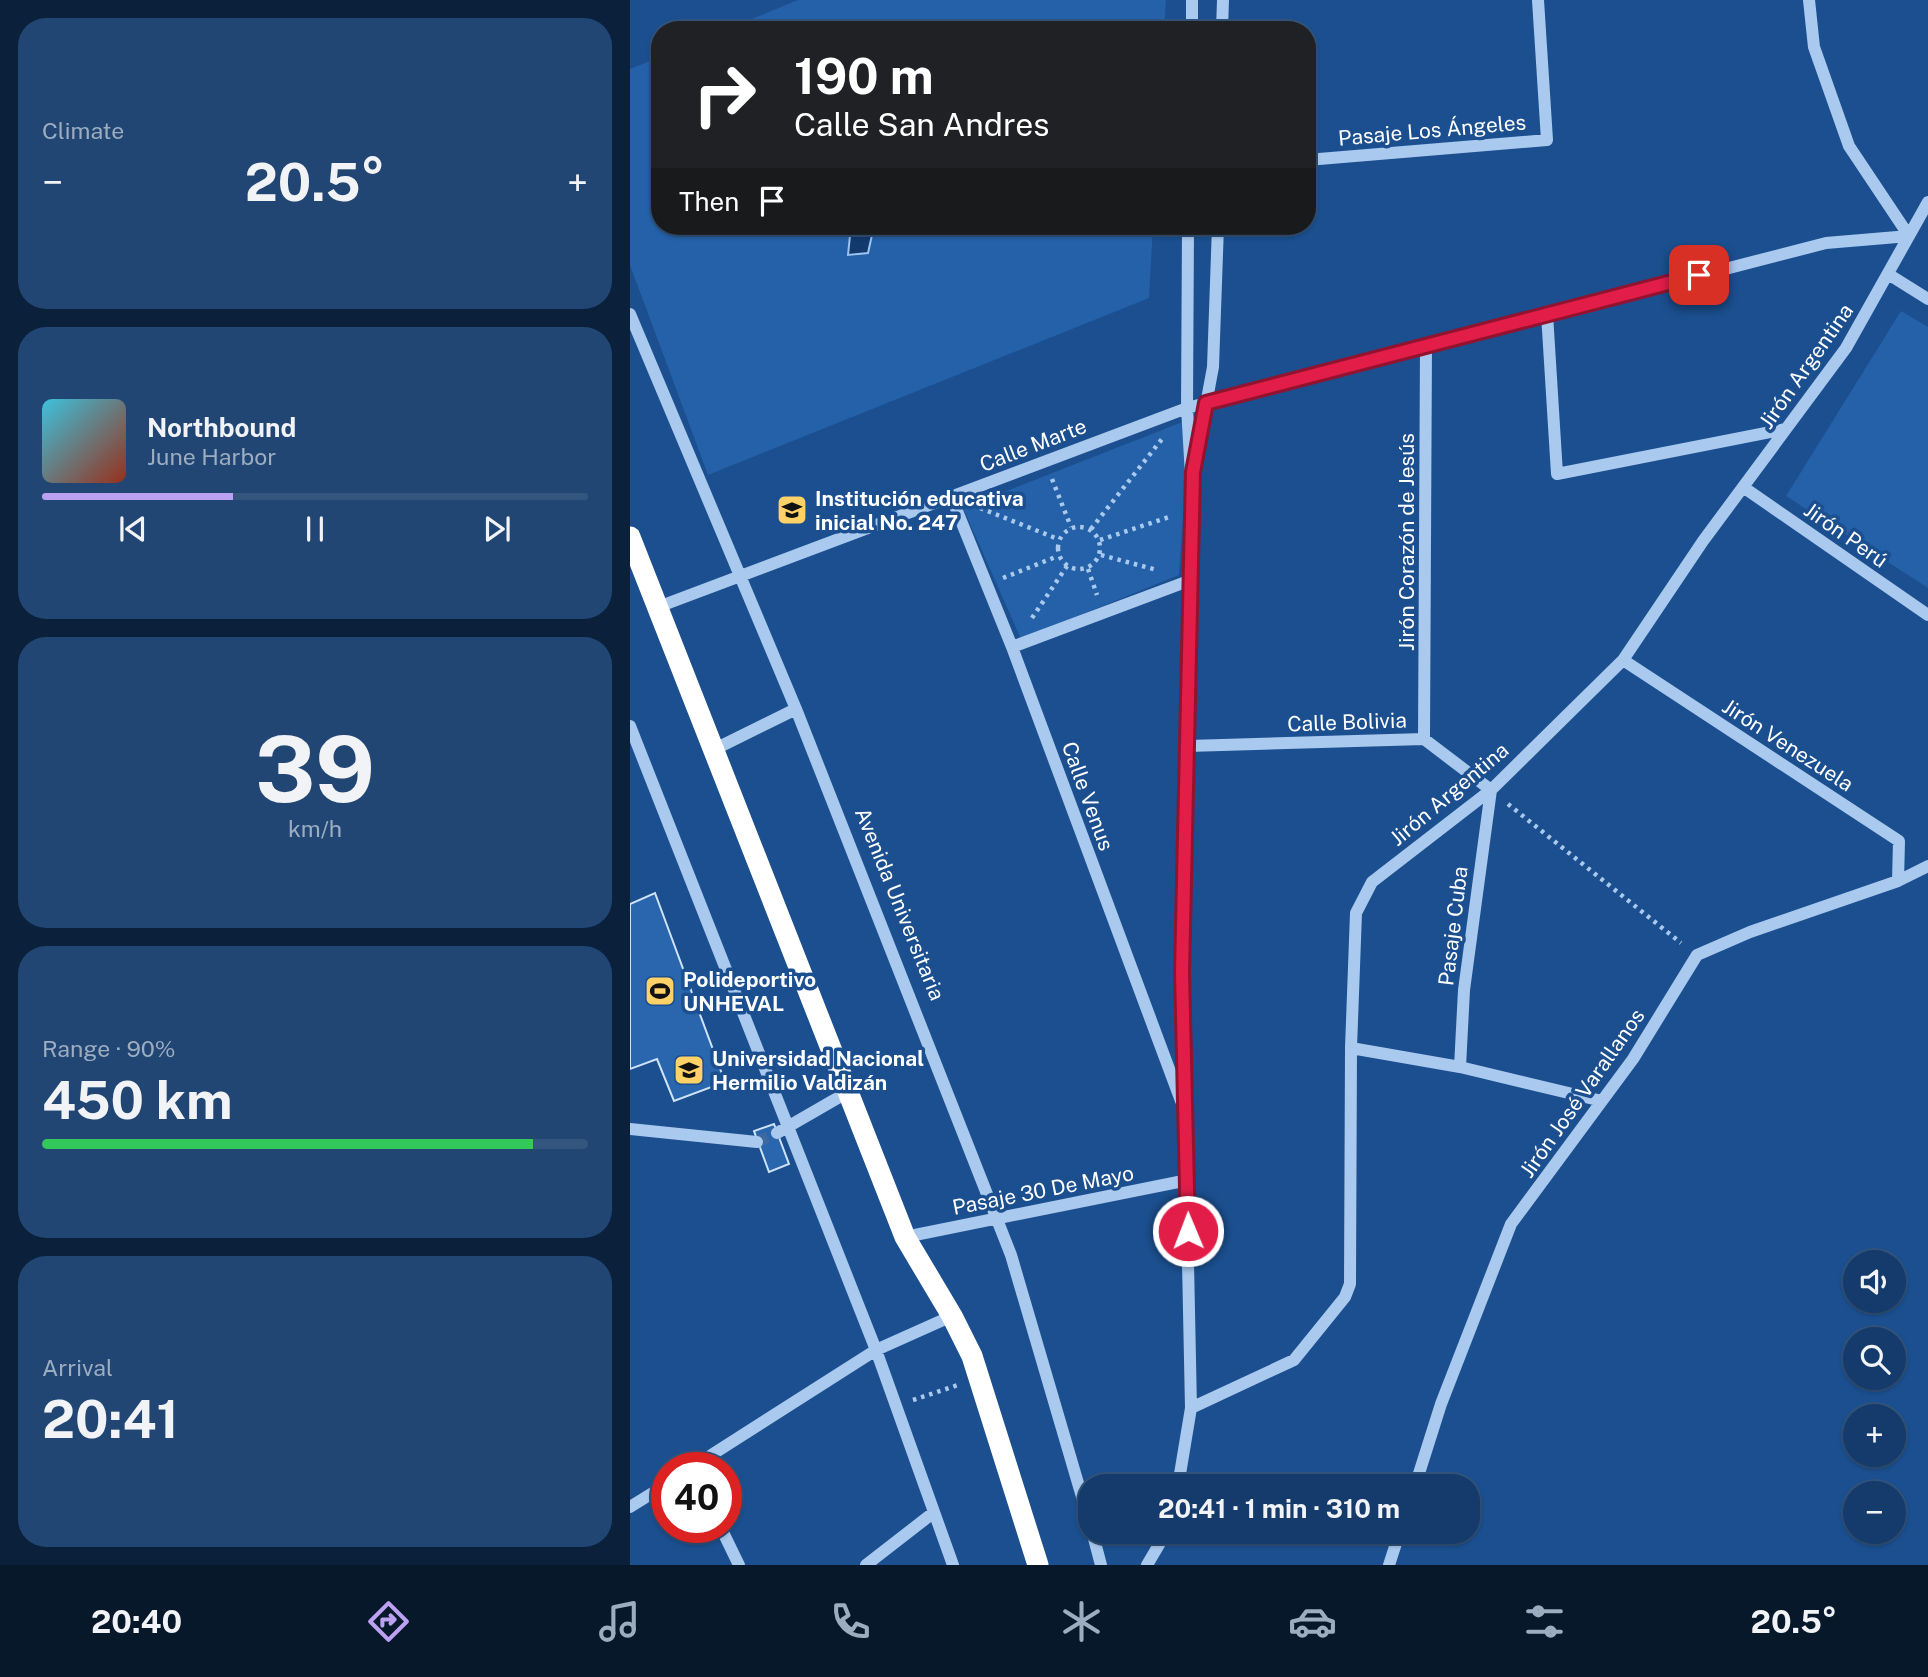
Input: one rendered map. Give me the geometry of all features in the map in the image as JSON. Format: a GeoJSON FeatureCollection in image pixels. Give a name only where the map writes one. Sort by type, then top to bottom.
{"type":"FeatureCollection","features":[{"type":"Feature","properties":{"kind":"highway"},"geometry":{"type":"LineString","coordinates":[[630,537],[905,1237],[953,1316],[979,1379],[1038,1565]]}},
{"type":"Feature","properties":{"kind":"street"},"geometry":{"type":"LineString","coordinates":[[1192,0],[1192,21]]}},
{"type":"Feature","properties":{"kind":"street"},"geometry":{"type":"LineString","coordinates":[[1222,21],[1223,0]]}},
{"type":"Feature","properties":{"kind":"street","name":"Pasaje Los Ángeles"},"geometry":{"type":"LineString","coordinates":[[1316,159],[1547,140],[1538,0]]}},
{"type":"Feature","properties":{"kind":"street"},"geometry":{"type":"LineString","coordinates":[[1810,0],[1814,47],[1849,146],[1909,236]]}},
{"type":"Feature","properties":{"kind":"street","name":"Jirón Argentina"},"geometry":{"type":"LineString","coordinates":[[1191,1408],[1294,1360],[1345,1297],[1353,1271],[1351,1048],[1356,913],[1371,882],[1491,790],[1623,660],[1743,487],[1846,348],[1928,202]]}},
{"type":"Feature","properties":{"kind":"street"},"geometry":{"type":"LineString","coordinates":[[1180,1474],[1191,1408],[1182,972],[1193,509],[1193,472],[1187,408],[1188,235]]}},
{"type":"Feature","properties":{"kind":"street"},"geometry":{"type":"LineString","coordinates":[[1193,472],[1213,367],[1217,235]]}},
{"type":"Feature","properties":{"kind":"street","name":"Calle Marte"},"geometry":{"type":"LineString","coordinates":[[658,607],[1187,408],[1826,243],[1909,236]]}},
{"type":"Feature","properties":{"kind":"street"},"geometry":{"type":"LineString","coordinates":[[1888,274],[1928,299]]}},
{"type":"Feature","properties":{"kind":"street","name":"Avenida Universitaria"},"geometry":{"type":"LineString","coordinates":[[630,314],[796,709],[1011,1255],[1078,1483]]}},
{"type":"Feature","properties":{"kind":"street"},"geometry":{"type":"LineString","coordinates":[[1547,314],[1557,474],[1786,429]]}},
{"type":"Feature","properties":{"kind":"street","name":"Jirón Corazón de Jesús"},"geometry":{"type":"LineString","coordinates":[[1424,739],[1426,345]]}},
{"type":"Feature","properties":{"kind":"street","name":"Jirón Perú"},"geometry":{"type":"LineString","coordinates":[[1743,487],[1928,615]]}},
{"type":"Feature","properties":{"kind":"street","name":"Calle Venus"},"geometry":{"type":"LineString","coordinates":[[951,496],[988,584],[1185,1111]]}},
{"type":"Feature","properties":{"kind":"street"},"geometry":{"type":"LineString","coordinates":[[1012,648],[1191,580]]}},
{"type":"Feature","properties":{"kind":"street","name":"Jirón Venezuela"},"geometry":{"type":"LineString","coordinates":[[1623,660],[1899,841],[1898,881]]}},
{"type":"Feature","properties":{"kind":"street"},"geometry":{"type":"LineString","coordinates":[[715,749],[796,709]]}},
{"type":"Feature","properties":{"kind":"street"},"geometry":{"type":"LineString","coordinates":[[630,726],[783,1130],[827,1224],[876,1350],[953,1565]]}},
{"type":"Feature","properties":{"kind":"street","name":"Calle Bolivia"},"geometry":{"type":"LineString","coordinates":[[1188,746],[1424,739],[1491,790]]}},
{"type":"Feature","properties":{"kind":"street","name":"Pasaje Cuba"},"geometry":{"type":"LineString","coordinates":[[1460,1067],[1464,990],[1491,790]]}},
{"type":"Feature","properties":{"kind":"street"},"geometry":{"type":"LineString","coordinates":[[1697,955],[1750,932],[1898,881],[1928,866]]}},
{"type":"Feature","properties":{"kind":"street","name":"Jirón José Varallanos"},"geometry":{"type":"LineString","coordinates":[[1419,1474],[1441,1404],[1511,1224],[1633,1059],[1697,955]]}},
{"type":"Feature","properties":{"kind":"street"},"geometry":{"type":"LineString","coordinates":[[1351,1048],[1460,1067],[1602,1101]]}},
{"type":"Feature","properties":{"kind":"street"},"geometry":{"type":"LineString","coordinates":[[783,1130],[848,1092]]}},
{"type":"Feature","properties":{"kind":"street"},"geometry":{"type":"LineString","coordinates":[[630,1129],[757,1142]]}},
{"type":"Feature","properties":{"kind":"street","name":"Pasaje 30 De Mayo"},"geometry":{"type":"LineString","coordinates":[[905,1237],[1188,1180]]}},
{"type":"Feature","properties":{"kind":"street"},"geometry":{"type":"LineString","coordinates":[[716,1452],[876,1350],[953,1316]]}},
{"type":"Feature","properties":{"kind":"street"},"geometry":{"type":"LineString","coordinates":[[630,1507],[651,1494]]}},
{"type":"Feature","properties":{"kind":"street"},"geometry":{"type":"LineString","coordinates":[[866,1565],[933,1513]]}},
{"type":"Feature","properties":{"kind":"street"},"geometry":{"type":"LineString","coordinates":[[728,1543],[739,1565]]}},
{"type":"Feature","properties":{"kind":"street"},"geometry":{"type":"LineString","coordinates":[[1095,1544],[1101,1565]]}},
{"type":"Feature","properties":{"kind":"street"},"geometry":{"type":"LineString","coordinates":[[1147,1565],[1159,1544]]}},
{"type":"Feature","properties":{"kind":"street"},"geometry":{"type":"LineString","coordinates":[[1389,1565],[1396,1544]]}},
{"type":"Feature","properties":{"kind":"path"},"geometry":{"type":"LineString","coordinates":[[1091,529],[1187,408]]}},
{"type":"Feature","properties":{"kind":"path"},"geometry":{"type":"LineString","coordinates":[[1045,460],[1071,527]]}},
{"type":"Feature","properties":{"kind":"path"},"geometry":{"type":"LineString","coordinates":[[951,496],[1058,539]]}},
{"type":"Feature","properties":{"kind":"path"},"geometry":{"type":"LineString","coordinates":[[1100,540],[1193,509]]}},
{"type":"Feature","properties":{"kind":"path"},"geometry":{"type":"LineString","coordinates":[[1071,527],[1091,529],[1100,540],[1101,555],[1088,569],[1067,566],[1058,556],[1058,539],[1071,527]]}},
{"type":"Feature","properties":{"kind":"path"},"geometry":{"type":"LineString","coordinates":[[1101,555],[1191,580]]}},
{"type":"Feature","properties":{"kind":"path"},"geometry":{"type":"LineString","coordinates":[[988,584],[1058,556]]}},
{"type":"Feature","properties":{"kind":"path"},"geometry":{"type":"LineString","coordinates":[[1012,648],[1067,566]]}},
{"type":"Feature","properties":{"kind":"path"},"geometry":{"type":"LineString","coordinates":[[1088,569],[1104,612]]}},
{"type":"Feature","properties":{"kind":"path"},"geometry":{"type":"LineString","coordinates":[[1491,790],[1697,955]]}},
{"type":"Feature","properties":{"kind":"path"},"geometry":{"type":"LineString","coordinates":[[895,1405],[979,1379]]}},
{"type":"Feature","properties":{"kind":"shaded area"},"geometry":{"type":"Polygon","coordinates":[[[798,0],[1166,0],[1165,21],[747,21],[798,0]]]}},
{"type":"Feature","properties":{"kind":"shaded area"},"geometry":{"type":"Polygon","coordinates":[[[651,61],[651,235],[1152,235],[1149,298],[708,475],[630,265],[630,69],[651,61]]]}},
{"type":"Feature","properties":{"kind":"shaded area"},"geometry":{"type":"Polygon","coordinates":[[[850,235],[872,235],[868,253],[848,255],[850,235]]]}},
{"type":"Feature","properties":{"kind":"shaded area"},"geometry":{"type":"Polygon","coordinates":[[[1901,311],[1928,327],[1928,588],[1786,496],[1901,311]]]}},
{"type":"Feature","properties":{"kind":"shaded area"},"geometry":{"type":"Polygon","coordinates":[[[1190,419],[1179,575],[1021,639],[963,508],[1190,419]]]}},
{"type":"Feature","properties":{"kind":"building","name":"Polideportivo UNHEVAL"},"geometry":{"type":"Polygon","coordinates":[[[655,893],[725,1082],[674,1101],[657,1059],[630,1069],[630,904],[655,893]]]}},
{"type":"Feature","properties":{"kind":"building"},"geometry":{"type":"Polygon","coordinates":[[[774,1124],[789,1164],[769,1172],[754,1131],[774,1124]]]}},
{"type":"Feature","properties":{"kind":"tunnel"},"geometry":{"type":"LineString","coordinates":[[757,1142],[777,1133]]}},
{"type":"Feature","properties":{"kind":"place","name":"Institución educativa inicial No. 247"},"geometry":{"type":"Point","coordinates":[792,510]}},
{"type":"Feature","properties":{"kind":"place","name":"Polideportivo UNHEVAL"},"geometry":{"type":"Point","coordinates":[660,991]}},
{"type":"Feature","properties":{"kind":"place","name":"Universidad Nacional Hermilio Valdizán"},"geometry":{"type":"Point","coordinates":[689,1070]}},
{"type":"Feature","properties":{"kind":"route"},"geometry":{"type":"LineString","coordinates":[[1188,1231],[1182,972],[1193,472],[1206,403],[1699,275]]}}]}
